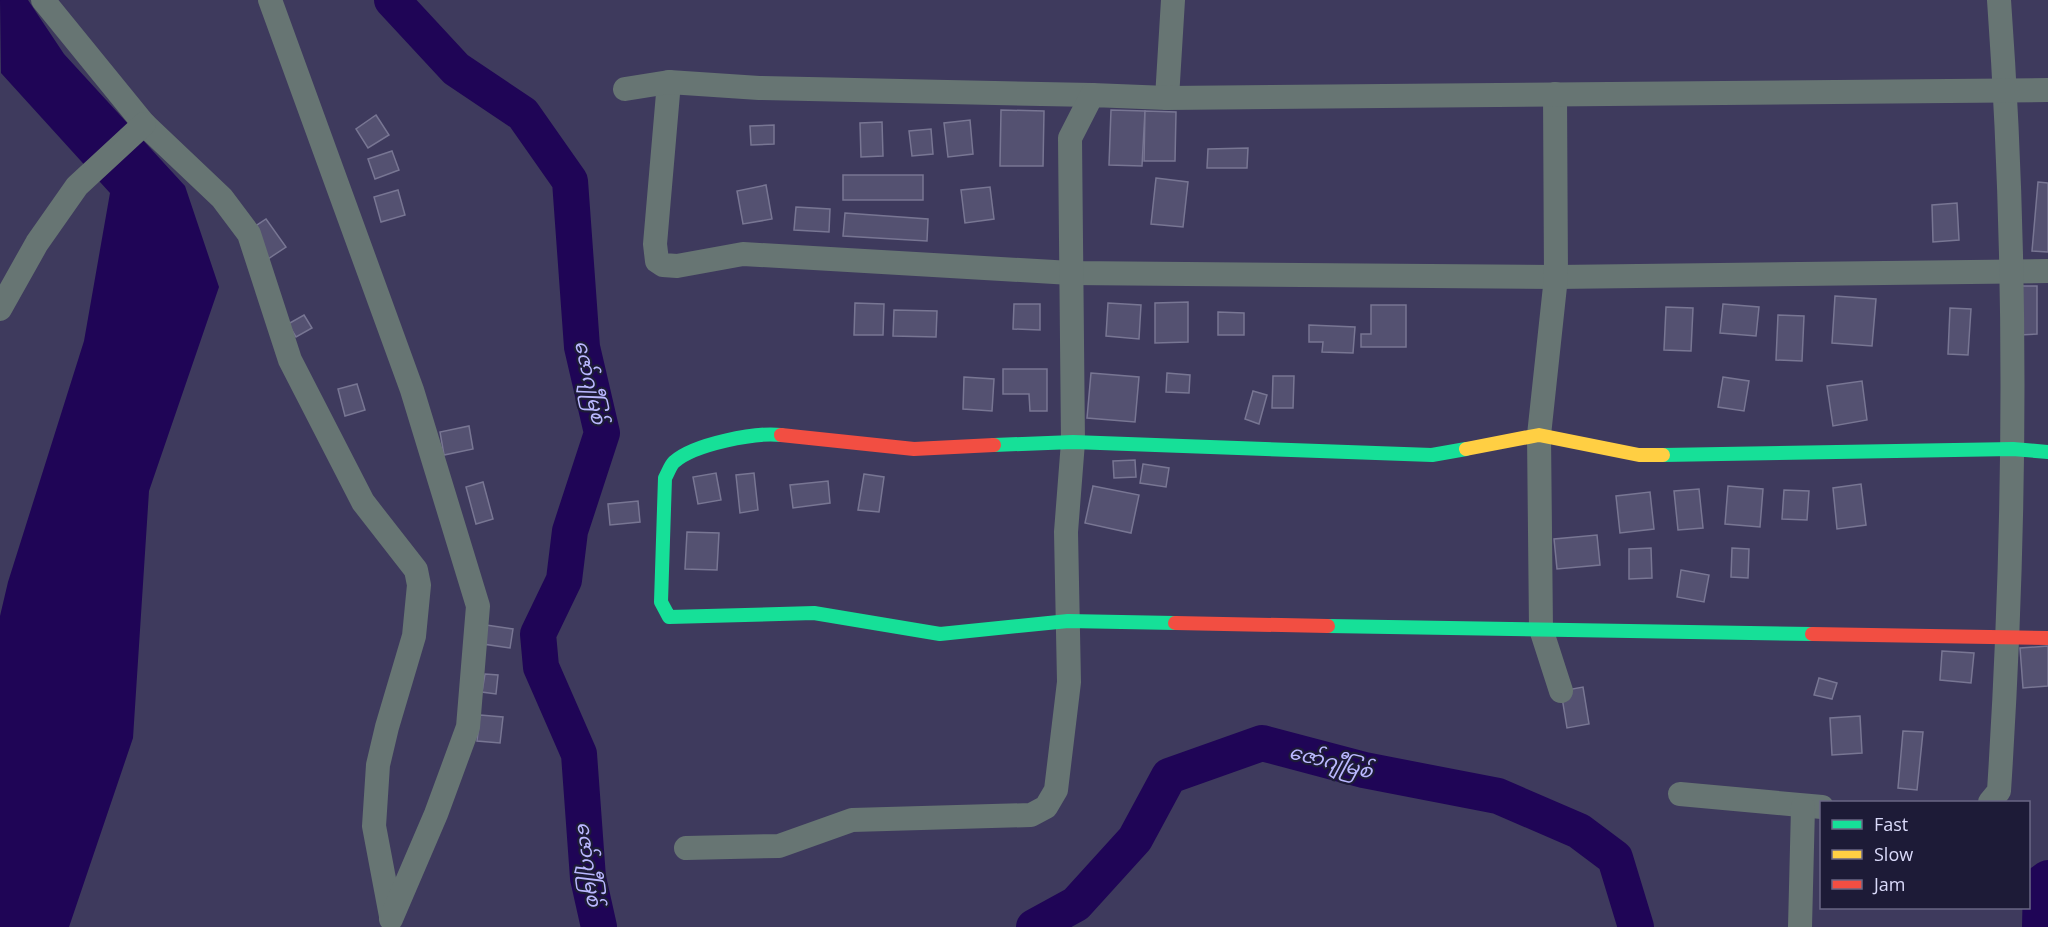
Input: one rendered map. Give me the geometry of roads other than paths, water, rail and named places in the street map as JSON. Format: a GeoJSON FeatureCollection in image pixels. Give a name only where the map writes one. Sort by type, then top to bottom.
{"type":"FeatureCollection","features":[{"type":"Feature","properties":{"kind":"street"},"geometry":{"type":"LineString","coordinates":[[43,0],[141,127],[222,198],[249,234],[290,360],[363,502],[416,570],[419,585],[414,636],[378,765],[374,826],[390,921]]}},
{"type":"Feature","properties":{"kind":"street"},"geometry":{"type":"LineString","coordinates":[[270,0],[412,390],[478,606],[468,727],[436,814],[390,921]]}},
{"type":"Feature","properties":{"kind":"street"},"geometry":{"type":"LineString","coordinates":[[1167,98],[1173,0]]}},
{"type":"Feature","properties":{"kind":"street"},"geometry":{"type":"LineString","coordinates":[[1991,801],[1999,791],[2009,637],[2013,448],[2006,90],[1999,0]]}},
{"type":"Feature","properties":{"kind":"street"},"geometry":{"type":"LineString","coordinates":[[625,89],[669,82],[759,88],[1167,98],[2048,90]]}},
{"type":"Feature","properties":{"kind":"street"},"geometry":{"type":"LineString","coordinates":[[669,82],[655,244],[657,261],[663,265],[677,266],[743,254],[1071,273],[1556,277],[2048,271]]}},
{"type":"Feature","properties":{"kind":"street"},"geometry":{"type":"LineString","coordinates":[[1555,94],[1556,277],[1539,435],[1541,629],[1561,691]]}},
{"type":"Feature","properties":{"kind":"street"},"geometry":{"type":"LineString","coordinates":[[686,848],[779,846],[852,820],[1031,816],[1046,807],[1056,790],[1069,682],[1066,532],[1073,442],[1070,138],[1092,95]]}},
{"type":"Feature","properties":{"kind":"street"},"geometry":{"type":"LineString","coordinates":[[0,309],[37,243],[87,176],[141,127]]}},
{"type":"Feature","properties":{"kind":"street"},"geometry":{"type":"LineString","coordinates":[[2048,452],[2013,448],[1639,455],[1539,435],[1432,455],[1073,442],[914,449],[763,433],[689,452],[673,463],[665,478],[661,591],[661,602],[669,617],[814,613],[939,634],[1068,621],[2048,638]]}},
{"type":"Feature","properties":{"kind":"street"},"geometry":{"type":"LineString","coordinates":[[1680,794],[1812,807],[1800,927]]}},
{"type":"Feature","properties":{"kind":"waterway","name":"ဇော်ဂျီမြစ်"},"geometry":{"type":"LineString","coordinates":[[392,0],[456,69],[523,114],[570,181],[582,347],[602,433],[570,531],[564,580],[538,634],[541,667],[579,754],[588,878],[599,927]]}},
{"type":"Feature","properties":{"kind":"waterway","name":"ဇော်ဂျီမြစ်"},"geometry":{"type":"LineString","coordinates":[[1034,927],[1076,904],[1135,839],[1169,776],[1262,743],[1364,770],[1498,796],[1579,831],[1615,858],[1636,927]]}},
{"type":"Feature","properties":{"kind":"waterway","name":"ဇော်ဂျီမြစ်"},"geometry":{"type":"LineString","coordinates":[[2040,927],[2041,883],[2048,878]]}}]}
